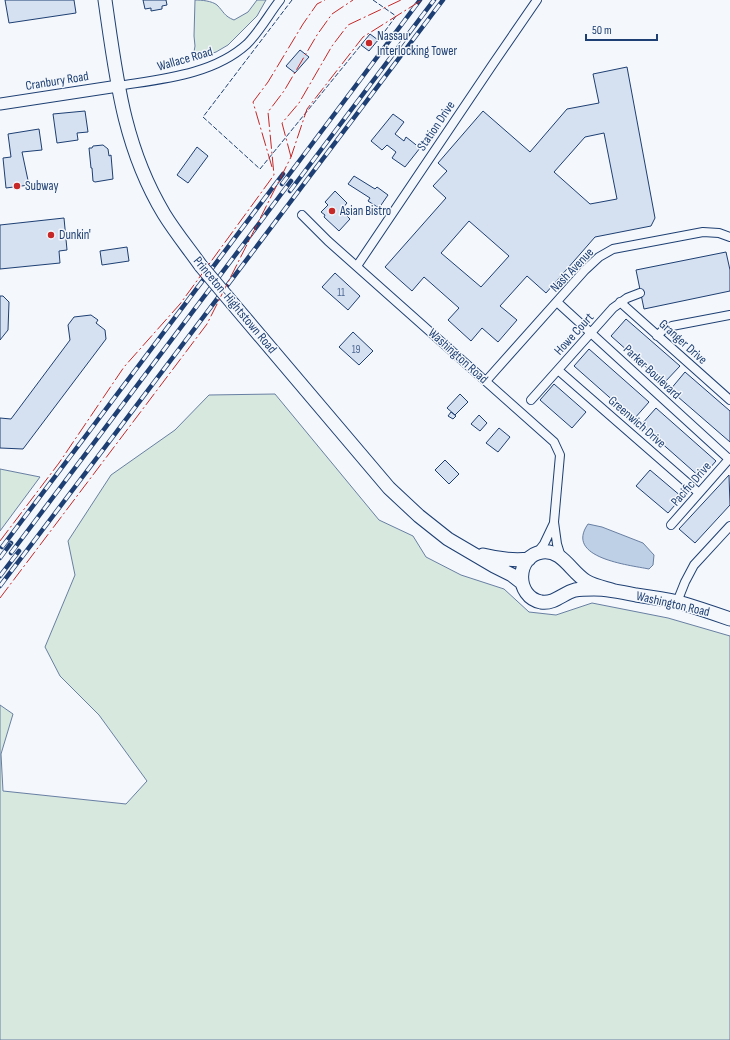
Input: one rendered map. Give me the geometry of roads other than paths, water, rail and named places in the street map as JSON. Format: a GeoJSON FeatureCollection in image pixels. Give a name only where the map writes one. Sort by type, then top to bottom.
{"type":"FeatureCollection","features":[{"type":"Feature","properties":{"kind":"main road","name":"Princeton-Hightstown Road"},"geometry":{"type":"LineString","coordinates":[[105,0],[118,86],[126,123],[135,152],[155,198],[173,228],[201,266],[389,488],[419,516],[448,539],[522,582]]}},
{"type":"Feature","properties":{"kind":"main road","name":"Princeton-Hightstown Road"},"geometry":{"type":"LineString","coordinates":[[467,550],[504,560],[514,561],[532,557]]}},
{"type":"Feature","properties":{"kind":"main road"},"geometry":{"type":"LineString","coordinates":[[522,582],[521,572],[524,565],[532,557],[549,552],[564,560],[570,571],[571,580],[564,595]]}},
{"type":"Feature","properties":{"kind":"main road","name":"Washington Road"},"geometry":{"type":"LineString","coordinates":[[564,560],[576,574],[587,582],[615,591]]}},
{"type":"Feature","properties":{"kind":"main road","name":"Washington Road"},"geometry":{"type":"LineString","coordinates":[[522,582],[523,588],[528,594],[534,599],[542,602],[550,602],[576,590],[594,589],[615,591],[677,602],[730,619]]}},
{"type":"Feature","properties":{"kind":"street","name":"Wallace Road"},"geometry":{"type":"LineString","coordinates":[[118,86],[165,78],[211,66],[227,58],[237,52],[250,40],[280,0]]}},
{"type":"Feature","properties":{"kind":"street","name":"Station Drive"},"geometry":{"type":"LineString","coordinates":[[357,266],[537,0]]}},
{"type":"Feature","properties":{"kind":"street","name":"Cranbury Road"},"geometry":{"type":"LineString","coordinates":[[0,104],[118,86]]}},
{"type":"Feature","properties":{"kind":"street","name":"Washington Road"},"geometry":{"type":"LineString","coordinates":[[302,215],[328,242],[357,266],[554,442],[560,455],[554,522],[556,544],[564,560]]}},
{"type":"Feature","properties":{"kind":"street","name":"Nash Avenue"},"geometry":{"type":"LineString","coordinates":[[486,382],[599,257],[613,249],[703,232],[718,233],[730,236]]}},
{"type":"Feature","properties":{"kind":"street","name":"Howe Court"},"geometry":{"type":"LineString","coordinates":[[531,400],[620,302],[640,293]]}},
{"type":"Feature","properties":{"kind":"street","name":"Parker Boulevard"},"geometry":{"type":"LineString","coordinates":[[557,302],[730,459]]}},
{"type":"Feature","properties":{"kind":"street","name":"Granger Drive"},"geometry":{"type":"LineString","coordinates":[[620,302],[730,400]]}},
{"type":"Feature","properties":{"kind":"street"},"geometry":{"type":"LineString","coordinates":[[658,336],[663,330],[672,326],[730,315]]}},
{"type":"Feature","properties":{"kind":"street","name":"Greenwich Drive"},"geometry":{"type":"LineString","coordinates":[[558,370],[699,493]]}},
{"type":"Feature","properties":{"kind":"street","name":"Pacific Drive"},"geometry":{"type":"LineString","coordinates":[[671,525],[730,459]]}},
{"type":"Feature","properties":{"kind":"street","name":"Washington Road"},"geometry":{"type":"LineString","coordinates":[[532,557],[544,544],[554,522]]}},
{"type":"Feature","properties":{"kind":"street"},"geometry":{"type":"LineString","coordinates":[[677,602],[694,565],[730,526]]}},
{"type":"Feature","properties":{"kind":"water"},"geometry":{"type":"Polygon","coordinates":[[[588,524],[602,527],[643,543],[654,555],[653,565],[649,569],[628,565],[602,558],[591,552],[585,545],[583,536],[588,524]]]}},
{"type":"Feature","properties":{"kind":"railway"},"geometry":{"type":"LineString","coordinates":[[282,184],[420,0]]}},
{"type":"Feature","properties":{"kind":"railway"},"geometry":{"type":"LineString","coordinates":[[290,191],[434,0]]}},
{"type":"Feature","properties":{"kind":"railway"},"geometry":{"type":"LineString","coordinates":[[0,586],[443,0]]}},
{"type":"Feature","properties":{"kind":"railway"},"geometry":{"type":"LineString","coordinates":[[2,547],[283,174]]}},
{"type":"Feature","properties":{"kind":"railway"},"geometry":{"type":"LineString","coordinates":[[11,553],[291,181]]}},
{"type":"Feature","properties":{"kind":"railway"},"geometry":{"type":"LineString","coordinates":[[0,558],[11,543]]}},
{"type":"Feature","properties":{"kind":"railway"},"geometry":{"type":"LineString","coordinates":[[0,576],[19,551]]}},
{"type":"Feature","properties":{"kind":"place","name":"Nassau Interlocking Tower"},"geometry":{"type":"Point","coordinates":[369,43]}},
{"type":"Feature","properties":{"kind":"place","name":"Subway"},"geometry":{"type":"Point","coordinates":[17,186]}},
{"type":"Feature","properties":{"kind":"place","name":"Asian Bistro"},"geometry":{"type":"Point","coordinates":[332,211]}},
{"type":"Feature","properties":{"kind":"place","name":"Dunkin'"},"geometry":{"type":"Point","coordinates":[51,235]}}]}
